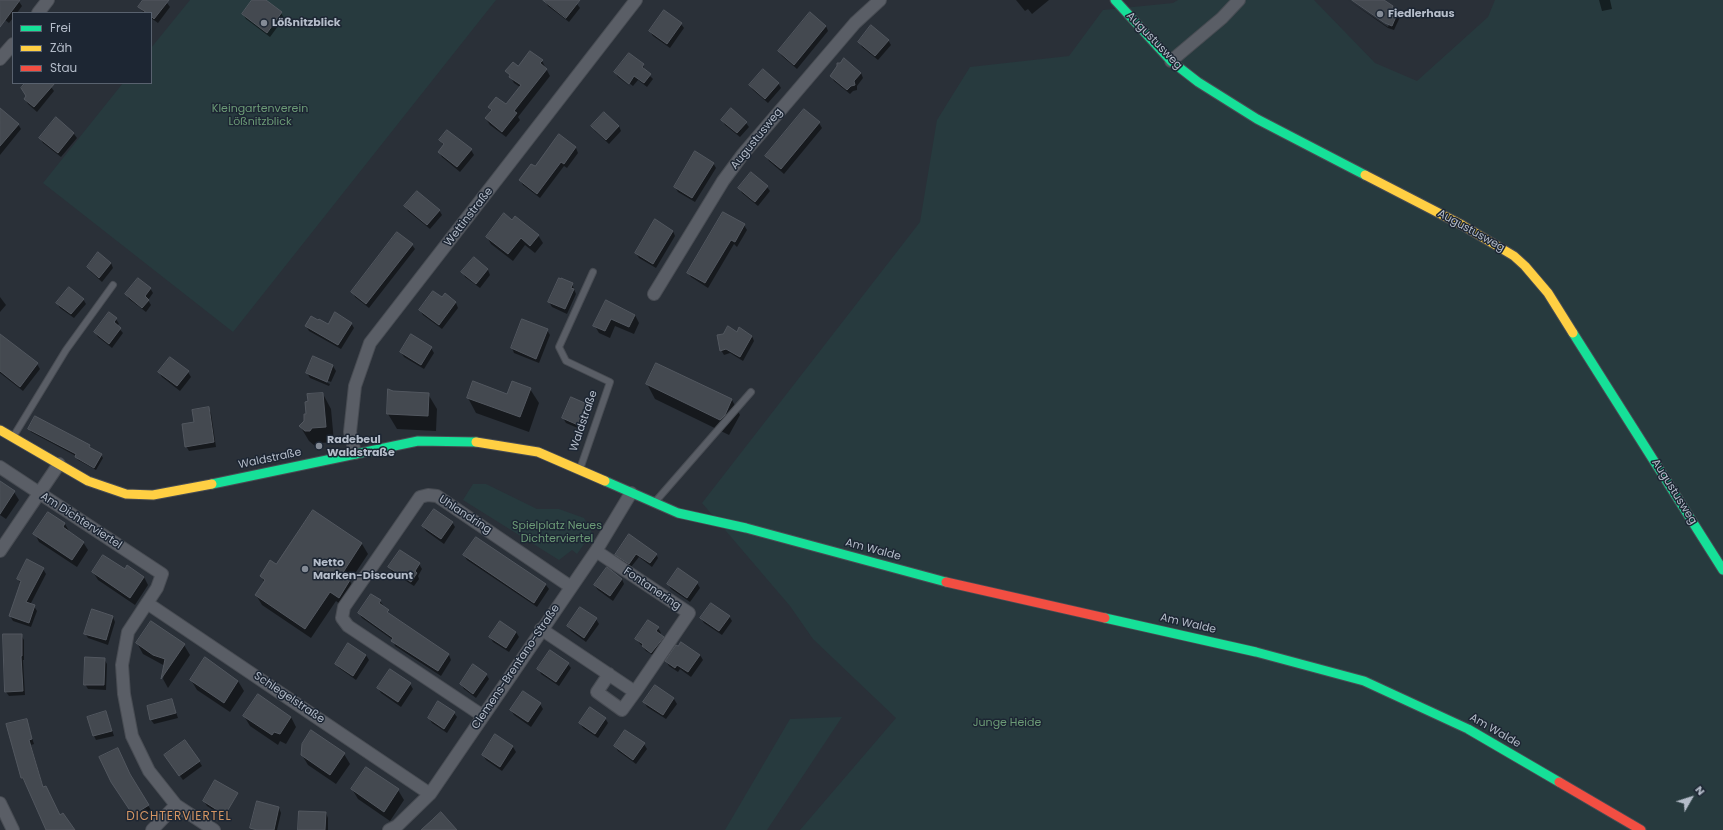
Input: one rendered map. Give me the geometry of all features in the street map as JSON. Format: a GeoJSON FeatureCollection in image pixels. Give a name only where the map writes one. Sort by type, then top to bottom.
{"type":"FeatureCollection","features":[{"type":"Feature","properties":{"kind":"street"},"geometry":{"type":"LineString","coordinates":[[39,12],[48,0]]}},
{"type":"Feature","properties":{"kind":"street","name":"Wettinstraße"},"geometry":{"type":"LineString","coordinates":[[355,453],[350,432],[354,386],[370,344],[636,0]]}},
{"type":"Feature","properties":{"kind":"street","name":"Augustusweg"},"geometry":{"type":"LineString","coordinates":[[654,294],[723,181],[743,154],[863,14],[880,0]]}},
{"type":"Feature","properties":{"kind":"street","name":"Augustusweg"},"geometry":{"type":"LineString","coordinates":[[1115,0],[1171,61],[1198,82],[1257,120],[1462,225],[1514,256],[1548,293],[1723,570]]}},
{"type":"Feature","properties":{"kind":"street"},"geometry":{"type":"LineString","coordinates":[[1171,61],[1222,18],[1239,0]]}},
{"type":"Feature","properties":{"kind":"street"},"geometry":{"type":"LineString","coordinates":[[0,60],[12,45]]}},
{"type":"Feature","properties":{"kind":"street","name":"Waldstraße"},"geometry":{"type":"LineString","coordinates":[[0,430],[88,481],[126,494],[153,495],[194,488],[418,441],[477,442],[538,452],[678,513],[700,518]]}},
{"type":"Feature","properties":{"kind":"street"},"geometry":{"type":"LineString","coordinates":[[0,551],[59,464]]}},
{"type":"Feature","properties":{"kind":"street","name":"Am Dichterviertel"},"geometry":{"type":"LineString","coordinates":[[0,467],[162,574],[157,588],[147,604]]}},
{"type":"Feature","properties":{"kind":"street","name":"Clemens-Brentano-Straße"},"geometry":{"type":"LineString","coordinates":[[389,830],[397,826],[430,794],[596,551],[630,493]]}},
{"type":"Feature","properties":{"kind":"street","name":"Uhlandring"},"geometry":{"type":"LineString","coordinates":[[483,716],[348,626],[342,618],[344,607],[420,497],[428,495],[437,496],[571,587]]}},
{"type":"Feature","properties":{"kind":"street","name":"Am Walde"},"geometry":{"type":"LineString","coordinates":[[700,518],[746,528],[932,579],[1256,652],[1364,681],[1468,729],[1641,830]]}},
{"type":"Feature","properties":{"kind":"street","name":"Fontanering"},"geometry":{"type":"LineString","coordinates":[[596,551],[689,613],[622,710],[597,692],[609,674]]}},
{"type":"Feature","properties":{"kind":"street"},"geometry":{"type":"LineString","coordinates":[[147,604],[128,632],[122,665],[124,694],[132,736],[148,771],[176,805],[214,830]]}},
{"type":"Feature","properties":{"kind":"street","name":"Schlegelstraße"},"geometry":{"type":"LineString","coordinates":[[147,604],[430,794]]}},
{"type":"Feature","properties":{"kind":"street"},"geometry":{"type":"LineString","coordinates":[[541,630],[635,692]]}},
{"type":"Feature","properties":{"kind":"street"},"geometry":{"type":"LineString","coordinates":[[0,803],[13,830]]}},
{"type":"Feature","properties":{"kind":"street"},"geometry":{"type":"LineString","coordinates":[[152,830],[176,805]]}},
{"type":"Feature","properties":{"kind":"lane","name":"Waldstraße"},"geometry":{"type":"LineString","coordinates":[[579,471],[610,382],[566,362],[559,347],[593,272]]}},
{"type":"Feature","properties":{"kind":"lane"},"geometry":{"type":"LineString","coordinates":[[12,438],[66,350],[113,285]]}},
{"type":"Feature","properties":{"kind":"lane"},"geometry":{"type":"LineString","coordinates":[[654,503],[751,392]]}},
{"type":"Feature","properties":{"kind":"green space","name":"Kleingartenverein Lößnitzblick"},"geometry":{"type":"Polygon","coordinates":[[[190,0],[496,0],[233,332],[43,183],[122,84],[152,84],[152,47],[190,0]]]}},
{"type":"Feature","properties":{"kind":"green space","name":"Junge Heide"},"geometry":{"type":"Polygon","coordinates":[[[1178,0],[1314,0],[1375,63],[1417,81],[1488,17],[1495,0],[1723,0],[1723,830],[800,830],[896,718],[813,639],[790,606],[702,503],[920,222],[937,120],[970,67],[1069,56],[1103,10],[1173,3],[1178,0]]]}},
{"type":"Feature","properties":{"kind":"green space","name":"Spielplatz Neues Dichterviertel"},"geometry":{"type":"Polygon","coordinates":[[[473,484],[486,484],[537,509],[559,509],[584,518],[592,533],[577,554],[572,550],[559,560],[463,500],[473,484]]]}},
{"type":"Feature","properties":{"kind":"green space"},"geometry":{"type":"Polygon","coordinates":[[[842,717],[767,830],[725,830],[790,719],[842,717]]]}},
{"type":"Feature","properties":{"kind":"building"},"geometry":{"type":"Polygon","coordinates":[[[0,0],[20,0],[0,27],[0,0]]]}},
{"type":"Feature","properties":{"kind":"building"},"geometry":{"type":"Polygon","coordinates":[[[143,0],[169,0],[154,19],[152,17],[152,12],[146,12],[138,7],[143,0]]]}},
{"type":"Feature","properties":{"kind":"building","name":"Lößnitzblick"},"geometry":{"type":"Polygon","coordinates":[[[252,0],[266,0],[282,12],[267,33],[242,14],[252,0]]]}},
{"type":"Feature","properties":{"kind":"building"},"geometry":{"type":"Polygon","coordinates":[[[543,0],[580,0],[566,18],[543,0]]]}},
{"type":"Feature","properties":{"kind":"building","name":"Fiedlerhaus"},"geometry":{"type":"Polygon","coordinates":[[[1352,0],[1384,0],[1393,6],[1392,8],[1398,12],[1392,26],[1385,23],[1352,0]]]}},
{"type":"Feature","properties":{"kind":"building"},"geometry":{"type":"Polygon","coordinates":[[[664,10],[682,23],[667,44],[649,31],[664,10]]]}},
{"type":"Feature","properties":{"kind":"building"},"geometry":{"type":"Polygon","coordinates":[[[810,12],[826,26],[794,65],[778,51],[810,12]]]}},
{"type":"Feature","properties":{"kind":"building"},"geometry":{"type":"Polygon","coordinates":[[[871,25],[889,40],[875,56],[858,42],[871,25]]]}},
{"type":"Feature","properties":{"kind":"building"},"geometry":{"type":"Polygon","coordinates":[[[530,51],[543,60],[540,63],[547,69],[514,111],[517,113],[502,132],[485,118],[492,110],[488,107],[496,97],[506,104],[521,85],[509,77],[510,75],[505,71],[513,62],[518,66],[530,51]]]}},
{"type":"Feature","properties":{"kind":"building"},"geometry":{"type":"Polygon","coordinates":[[[629,53],[644,64],[642,67],[651,74],[644,83],[634,76],[629,84],[614,72],[629,53]]]}},
{"type":"Feature","properties":{"kind":"building"},"geometry":{"type":"Polygon","coordinates":[[[844,58],[861,73],[854,81],[855,85],[851,86],[847,90],[830,76],[837,66],[837,63],[840,63],[844,58]]]}},
{"type":"Feature","properties":{"kind":"building"},"geometry":{"type":"Polygon","coordinates":[[[763,69],[779,83],[765,99],[749,85],[763,69]]]}},
{"type":"Feature","properties":{"kind":"building"},"geometry":{"type":"Polygon","coordinates":[[[24,84],[54,84],[34,107],[24,99],[26,96],[21,88],[24,84]]]}},
{"type":"Feature","properties":{"kind":"building"},"geometry":{"type":"Polygon","coordinates":[[[0,108],[19,124],[0,146],[0,108]]]}},
{"type":"Feature","properties":{"kind":"building"},"geometry":{"type":"Polygon","coordinates":[[[731,108],[747,122],[737,133],[721,120],[731,108]]]}},
{"type":"Feature","properties":{"kind":"building"},"geometry":{"type":"Polygon","coordinates":[[[804,109],[820,122],[781,169],[765,156],[804,109]]]}},
{"type":"Feature","properties":{"kind":"building"},"geometry":{"type":"Polygon","coordinates":[[[604,112],[619,126],[606,140],[591,126],[604,112]]]}},
{"type":"Feature","properties":{"kind":"building"},"geometry":{"type":"Polygon","coordinates":[[[56,117],[74,133],[58,153],[39,138],[56,117]]]}},
{"type":"Feature","properties":{"kind":"building"},"geometry":{"type":"Polygon","coordinates":[[[447,130],[472,149],[457,167],[438,152],[444,144],[439,140],[447,130]]]}},
{"type":"Feature","properties":{"kind":"building"},"geometry":{"type":"Polygon","coordinates":[[[559,134],[576,147],[564,164],[561,162],[537,194],[519,180],[531,164],[535,166],[559,134]]]}},
{"type":"Feature","properties":{"kind":"building"},"geometry":{"type":"Polygon","coordinates":[[[695,151],[714,163],[692,198],[674,187],[695,151]]]}},
{"type":"Feature","properties":{"kind":"building"},"geometry":{"type":"Polygon","coordinates":[[[751,172],[768,186],[755,202],[738,188],[751,172]]]}},
{"type":"Feature","properties":{"kind":"building"},"geometry":{"type":"Polygon","coordinates":[[[417,191],[440,210],[427,225],[404,206],[417,191]]]}},
{"type":"Feature","properties":{"kind":"building"},"geometry":{"type":"Polygon","coordinates":[[[723,212],[745,224],[735,242],[731,240],[705,283],[687,273],[723,212]]]}},
{"type":"Feature","properties":{"kind":"building"},"geometry":{"type":"Polygon","coordinates":[[[504,213],[512,220],[515,216],[539,235],[530,246],[521,238],[508,254],[486,237],[504,213]]]}},
{"type":"Feature","properties":{"kind":"building"},"geometry":{"type":"Polygon","coordinates":[[[655,219],[673,231],[653,264],[635,253],[655,219]]]}},
{"type":"Feature","properties":{"kind":"building"},"geometry":{"type":"Polygon","coordinates":[[[397,232],[413,244],[366,304],[351,292],[397,232]]]}},
{"type":"Feature","properties":{"kind":"building"},"geometry":{"type":"Polygon","coordinates":[[[98,252],[111,263],[99,278],[87,267],[98,252]]]}},
{"type":"Feature","properties":{"kind":"building"},"geometry":{"type":"Polygon","coordinates":[[[474,257],[488,269],[476,284],[461,272],[474,257]]]}},
{"type":"Feature","properties":{"kind":"building"},"geometry":{"type":"Polygon","coordinates":[[[138,278],[151,288],[145,296],[149,300],[142,308],[125,294],[138,278]]]}},
{"type":"Feature","properties":{"kind":"building"},"geometry":{"type":"Polygon","coordinates":[[[559,278],[573,283],[571,288],[574,289],[565,309],[548,302],[559,278]]]}},
{"type":"Feature","properties":{"kind":"building"},"geometry":{"type":"Polygon","coordinates":[[[69,287],[84,299],[71,314],[56,303],[69,287]]]}},
{"type":"Feature","properties":{"kind":"building"},"geometry":{"type":"Polygon","coordinates":[[[433,291],[442,297],[445,293],[456,302],[439,325],[419,310],[433,291]]]}},
{"type":"Feature","properties":{"kind":"building"},"geometry":{"type":"Polygon","coordinates":[[[606,300],[635,315],[629,327],[611,319],[605,331],[593,326],[606,300]]]}},
{"type":"Feature","properties":{"kind":"building"},"geometry":{"type":"Polygon","coordinates":[[[109,312],[117,318],[114,322],[121,328],[109,344],[94,332],[109,312]]]}},
{"type":"Feature","properties":{"kind":"building"},"geometry":{"type":"Polygon","coordinates":[[[335,312],[352,323],[338,345],[305,326],[311,316],[328,324],[335,312]]]}},
{"type":"Feature","properties":{"kind":"building"},"geometry":{"type":"Polygon","coordinates":[[[522,319],[548,329],[536,359],[511,348],[522,319]]]}},
{"type":"Feature","properties":{"kind":"building"},"geometry":{"type":"Polygon","coordinates":[[[728,326],[737,332],[739,327],[752,336],[740,357],[726,349],[720,351],[717,335],[723,334],[728,326]]]}},
{"type":"Feature","properties":{"kind":"building"},"geometry":{"type":"Polygon","coordinates":[[[0,334],[38,363],[20,387],[0,371],[0,334]]]}},
{"type":"Feature","properties":{"kind":"building"},"geometry":{"type":"Polygon","coordinates":[[[411,334],[432,347],[421,365],[400,352],[411,334]]]}},
{"type":"Feature","properties":{"kind":"building"},"geometry":{"type":"Polygon","coordinates":[[[313,356],[333,365],[327,382],[306,373],[313,356]]]}},
{"type":"Feature","properties":{"kind":"building"},"geometry":{"type":"Polygon","coordinates":[[[170,357],[189,371],[177,386],[158,372],[170,357]]]}},
{"type":"Feature","properties":{"kind":"building"},"geometry":{"type":"Polygon","coordinates":[[[656,363],[732,399],[725,415],[720,420],[646,384],[656,363]]]}},
{"type":"Feature","properties":{"kind":"building"},"geometry":{"type":"Polygon","coordinates":[[[473,381],[507,394],[512,381],[531,388],[520,417],[467,398],[473,381]]]}},
{"type":"Feature","properties":{"kind":"building"},"geometry":{"type":"Polygon","coordinates":[[[388,389],[393,391],[429,393],[428,416],[387,414],[388,389]]]}},
{"type":"Feature","properties":{"kind":"building"},"geometry":{"type":"Polygon","coordinates":[[[323,393],[326,427],[312,428],[310,431],[305,431],[299,426],[304,421],[304,414],[306,414],[305,402],[308,401],[307,394],[323,393]]]}},
{"type":"Feature","properties":{"kind":"building"},"geometry":{"type":"Polygon","coordinates":[[[571,397],[587,404],[578,425],[562,418],[571,397]]]}},
{"type":"Feature","properties":{"kind":"building"},"geometry":{"type":"Polygon","coordinates":[[[209,407],[214,442],[185,447],[182,424],[194,422],[192,410],[209,407]]]}},
{"type":"Feature","properties":{"kind":"building"},"geometry":{"type":"Polygon","coordinates":[[[35,416],[90,445],[89,447],[102,454],[94,468],[75,457],[76,454],[28,429],[35,416]]]}},
{"type":"Feature","properties":{"kind":"building"},"geometry":{"type":"Polygon","coordinates":[[[0,481],[15,491],[0,514],[0,481]]]}},
{"type":"Feature","properties":{"kind":"building"},"geometry":{"type":"Polygon","coordinates":[[[434,509],[453,522],[441,539],[422,526],[434,509]]]}},
{"type":"Feature","properties":{"kind":"building","name":"Netto Marken-Discount"},"geometry":{"type":"Polygon","coordinates":[[[313,510],[362,543],[342,574],[350,580],[339,598],[330,592],[305,629],[255,595],[265,580],[260,576],[270,560],[276,564],[313,510]]]}},
{"type":"Feature","properties":{"kind":"building"},"geometry":{"type":"Polygon","coordinates":[[[48,512],[65,523],[63,527],[84,542],[72,560],[33,534],[48,512]]]}},
{"type":"Feature","properties":{"kind":"building"},"geometry":{"type":"Polygon","coordinates":[[[629,534],[657,554],[650,563],[636,554],[629,564],[615,555],[629,534]]]}},
{"type":"Feature","properties":{"kind":"building"},"geometry":{"type":"Polygon","coordinates":[[[476,537],[546,584],[534,603],[463,555],[476,537]]]}},
{"type":"Feature","properties":{"kind":"building"},"geometry":{"type":"Polygon","coordinates":[[[400,550],[420,563],[415,571],[417,573],[411,582],[388,567],[400,550]]]}},
{"type":"Feature","properties":{"kind":"building"},"geometry":{"type":"Polygon","coordinates":[[[103,555],[125,569],[127,565],[144,577],[130,598],[92,572],[103,555]]]}},
{"type":"Feature","properties":{"kind":"building"},"geometry":{"type":"Polygon","coordinates":[[[27,559],[44,568],[26,602],[35,605],[29,623],[9,616],[21,581],[17,579],[27,559]]]}},
{"type":"Feature","properties":{"kind":"building"},"geometry":{"type":"Polygon","coordinates":[[[607,567],[622,579],[610,596],[594,585],[607,567]]]}},
{"type":"Feature","properties":{"kind":"building"},"geometry":{"type":"Polygon","coordinates":[[[678,568],[698,582],[687,598],[667,584],[678,568]]]}},
{"type":"Feature","properties":{"kind":"building"},"geometry":{"type":"Polygon","coordinates":[[[371,594],[381,600],[379,603],[389,610],[387,612],[449,654],[438,671],[391,641],[393,638],[358,613],[371,594]]]}},
{"type":"Feature","properties":{"kind":"building"},"geometry":{"type":"Polygon","coordinates":[[[711,603],[730,616],[719,631],[700,618],[711,603]]]}},
{"type":"Feature","properties":{"kind":"building"},"geometry":{"type":"Polygon","coordinates":[[[580,607],[597,618],[584,638],[567,626],[580,607]]]}},
{"type":"Feature","properties":{"kind":"building"},"geometry":{"type":"Polygon","coordinates":[[[92,609],[113,616],[106,640],[84,634],[92,609]]]}},
{"type":"Feature","properties":{"kind":"building"},"geometry":{"type":"Polygon","coordinates":[[[648,620],[659,627],[656,631],[664,637],[651,653],[642,646],[643,644],[635,639],[648,620]]]}},
{"type":"Feature","properties":{"kind":"building"},"geometry":{"type":"Polygon","coordinates":[[[151,621],[185,644],[161,679],[165,659],[153,655],[136,643],[151,621]]]}},
{"type":"Feature","properties":{"kind":"building"},"geometry":{"type":"Polygon","coordinates":[[[500,621],[516,632],[506,648],[489,637],[500,621]]]}},
{"type":"Feature","properties":{"kind":"building"},"geometry":{"type":"Polygon","coordinates":[[[3,634],[22,634],[21,656],[23,691],[5,692],[3,634]]]}},
{"type":"Feature","properties":{"kind":"building"},"geometry":{"type":"Polygon","coordinates":[[[681,642],[700,655],[688,672],[677,665],[675,668],[665,661],[676,645],[678,646],[681,642]]]}},
{"type":"Feature","properties":{"kind":"building"},"geometry":{"type":"Polygon","coordinates":[[[348,643],[366,655],[353,676],[335,664],[348,643]]]}},
{"type":"Feature","properties":{"kind":"building"},"geometry":{"type":"Polygon","coordinates":[[[550,650],[569,663],[556,682],[537,669],[550,650]]]}},
{"type":"Feature","properties":{"kind":"building"},"geometry":{"type":"Polygon","coordinates":[[[85,657],[105,658],[104,685],[84,685],[85,657]]]}},
{"type":"Feature","properties":{"kind":"building"},"geometry":{"type":"Polygon","coordinates":[[[205,657],[238,681],[224,703],[190,680],[205,657]]]}},
{"type":"Feature","properties":{"kind":"building"},"geometry":{"type":"Polygon","coordinates":[[[473,664],[487,674],[473,694],[460,684],[473,664]]]}},
{"type":"Feature","properties":{"kind":"building"},"geometry":{"type":"Polygon","coordinates":[[[390,669],[411,683],[398,702],[377,688],[390,669]]]}},
{"type":"Feature","properties":{"kind":"building"},"geometry":{"type":"Polygon","coordinates":[[[655,685],[674,698],[663,715],[643,702],[655,685]]]}},
{"type":"Feature","properties":{"kind":"building"},"geometry":{"type":"Polygon","coordinates":[[[523,691],[541,703],[528,722],[510,710],[523,691]]]}},
{"type":"Feature","properties":{"kind":"building"},"geometry":{"type":"Polygon","coordinates":[[[258,694],[291,717],[280,734],[274,732],[272,735],[243,716],[258,694]]]}},
{"type":"Feature","properties":{"kind":"building"},"geometry":{"type":"Polygon","coordinates":[[[172,699],[176,713],[150,720],[147,706],[172,699]]]}},
{"type":"Feature","properties":{"kind":"building"},"geometry":{"type":"Polygon","coordinates":[[[438,701],[455,712],[444,729],[428,718],[438,701]]]}},
{"type":"Feature","properties":{"kind":"building"},"geometry":{"type":"Polygon","coordinates":[[[590,707],[606,718],[595,734],[579,723],[590,707]]]}},
{"type":"Feature","properties":{"kind":"building"},"geometry":{"type":"Polygon","coordinates":[[[106,711],[112,731],[93,736],[87,717],[106,711]]]}},
{"type":"Feature","properties":{"kind":"building"},"geometry":{"type":"Polygon","coordinates":[[[27,719],[32,739],[29,740],[43,787],[46,786],[60,815],[63,813],[75,830],[46,830],[23,778],[21,778],[6,724],[27,719]]]}},
{"type":"Feature","properties":{"kind":"building"},"geometry":{"type":"Polygon","coordinates":[[[311,730],[345,753],[330,775],[301,755],[302,744],[311,730]]]}},
{"type":"Feature","properties":{"kind":"building"},"geometry":{"type":"Polygon","coordinates":[[[625,730],[645,743],[633,760],[614,746],[625,730]]]}},
{"type":"Feature","properties":{"kind":"building"},"geometry":{"type":"Polygon","coordinates":[[[495,734],[513,746],[500,767],[482,755],[495,734]]]}},
{"type":"Feature","properties":{"kind":"building"},"geometry":{"type":"Polygon","coordinates":[[[185,740],[200,761],[179,776],[164,755],[185,740]]]}},
{"type":"Feature","properties":{"kind":"building"},"geometry":{"type":"Polygon","coordinates":[[[118,748],[130,774],[149,805],[133,815],[111,782],[99,757],[118,748]]]}},
{"type":"Feature","properties":{"kind":"building"},"geometry":{"type":"Polygon","coordinates":[[[366,767],[399,789],[384,812],[351,789],[366,767]]]}},
{"type":"Feature","properties":{"kind":"building"},"geometry":{"type":"Polygon","coordinates":[[[215,780],[238,793],[225,815],[203,801],[215,780]]]}},
{"type":"Feature","properties":{"kind":"building"},"geometry":{"type":"Polygon","coordinates":[[[257,801],[279,807],[274,830],[257,830],[250,828],[257,801]]]}},
{"type":"Feature","properties":{"kind":"building"},"geometry":{"type":"Polygon","coordinates":[[[299,811],[326,812],[325,830],[298,830],[299,811]]]}},
{"type":"Feature","properties":{"kind":"building"},"geometry":{"type":"Polygon","coordinates":[[[441,812],[457,830],[421,830],[432,820],[441,812]]]}},
{"type":"Feature","properties":{"kind":"traffic: fast"},"geometry":{"type":"LineString","coordinates":[[1115,0],[1171,61],[1198,82],[1257,119],[1365,175]]}},
{"type":"Feature","properties":{"kind":"traffic: fast"},"geometry":{"type":"LineString","coordinates":[[1573,333],[1723,570]]}},
{"type":"Feature","properties":{"kind":"traffic: fast"},"geometry":{"type":"LineString","coordinates":[[212,484],[418,441],[476,442]]}},
{"type":"Feature","properties":{"kind":"traffic: fast"},"geometry":{"type":"LineString","coordinates":[[605,481],[678,513],[746,528],[946,582]]}},
{"type":"Feature","properties":{"kind":"traffic: fast"},"geometry":{"type":"LineString","coordinates":[[1105,618],[1256,652],[1364,681],[1468,729],[1559,782]]}},
{"type":"Feature","properties":{"kind":"traffic: slow"},"geometry":{"type":"LineString","coordinates":[[1365,175],[1462,225],[1514,256],[1525,266],[1548,293],[1573,333]]}},
{"type":"Feature","properties":{"kind":"traffic: slow"},"geometry":{"type":"LineString","coordinates":[[0,430],[88,481],[126,494],[153,495],[212,484]]}},
{"type":"Feature","properties":{"kind":"traffic: slow"},"geometry":{"type":"LineString","coordinates":[[476,442],[538,452],[605,481]]}},
{"type":"Feature","properties":{"kind":"traffic: jam"},"geometry":{"type":"LineString","coordinates":[[946,582],[1105,618]]}},
{"type":"Feature","properties":{"kind":"traffic: jam"},"geometry":{"type":"LineString","coordinates":[[1559,782],[1641,830]]}},
{"type":"Feature","properties":{"kind":"place","name":"Fiedlerhaus"},"geometry":{"type":"Point","coordinates":[1380,14]}},
{"type":"Feature","properties":{"kind":"place","name":"Lößnitzblick"},"geometry":{"type":"Point","coordinates":[264,23]}},
{"type":"Feature","properties":{"kind":"place","name":"Radebeul Waldstraße"},"geometry":{"type":"Point","coordinates":[319,446]}},
{"type":"Feature","properties":{"kind":"place","name":"Netto Marken-Discount"},"geometry":{"type":"Point","coordinates":[305,569]}},
{"type":"Feature","properties":{"kind":"district","name":"DICHTERVIERTEL"},"geometry":{"type":"Point","coordinates":[179,817]}}]}
